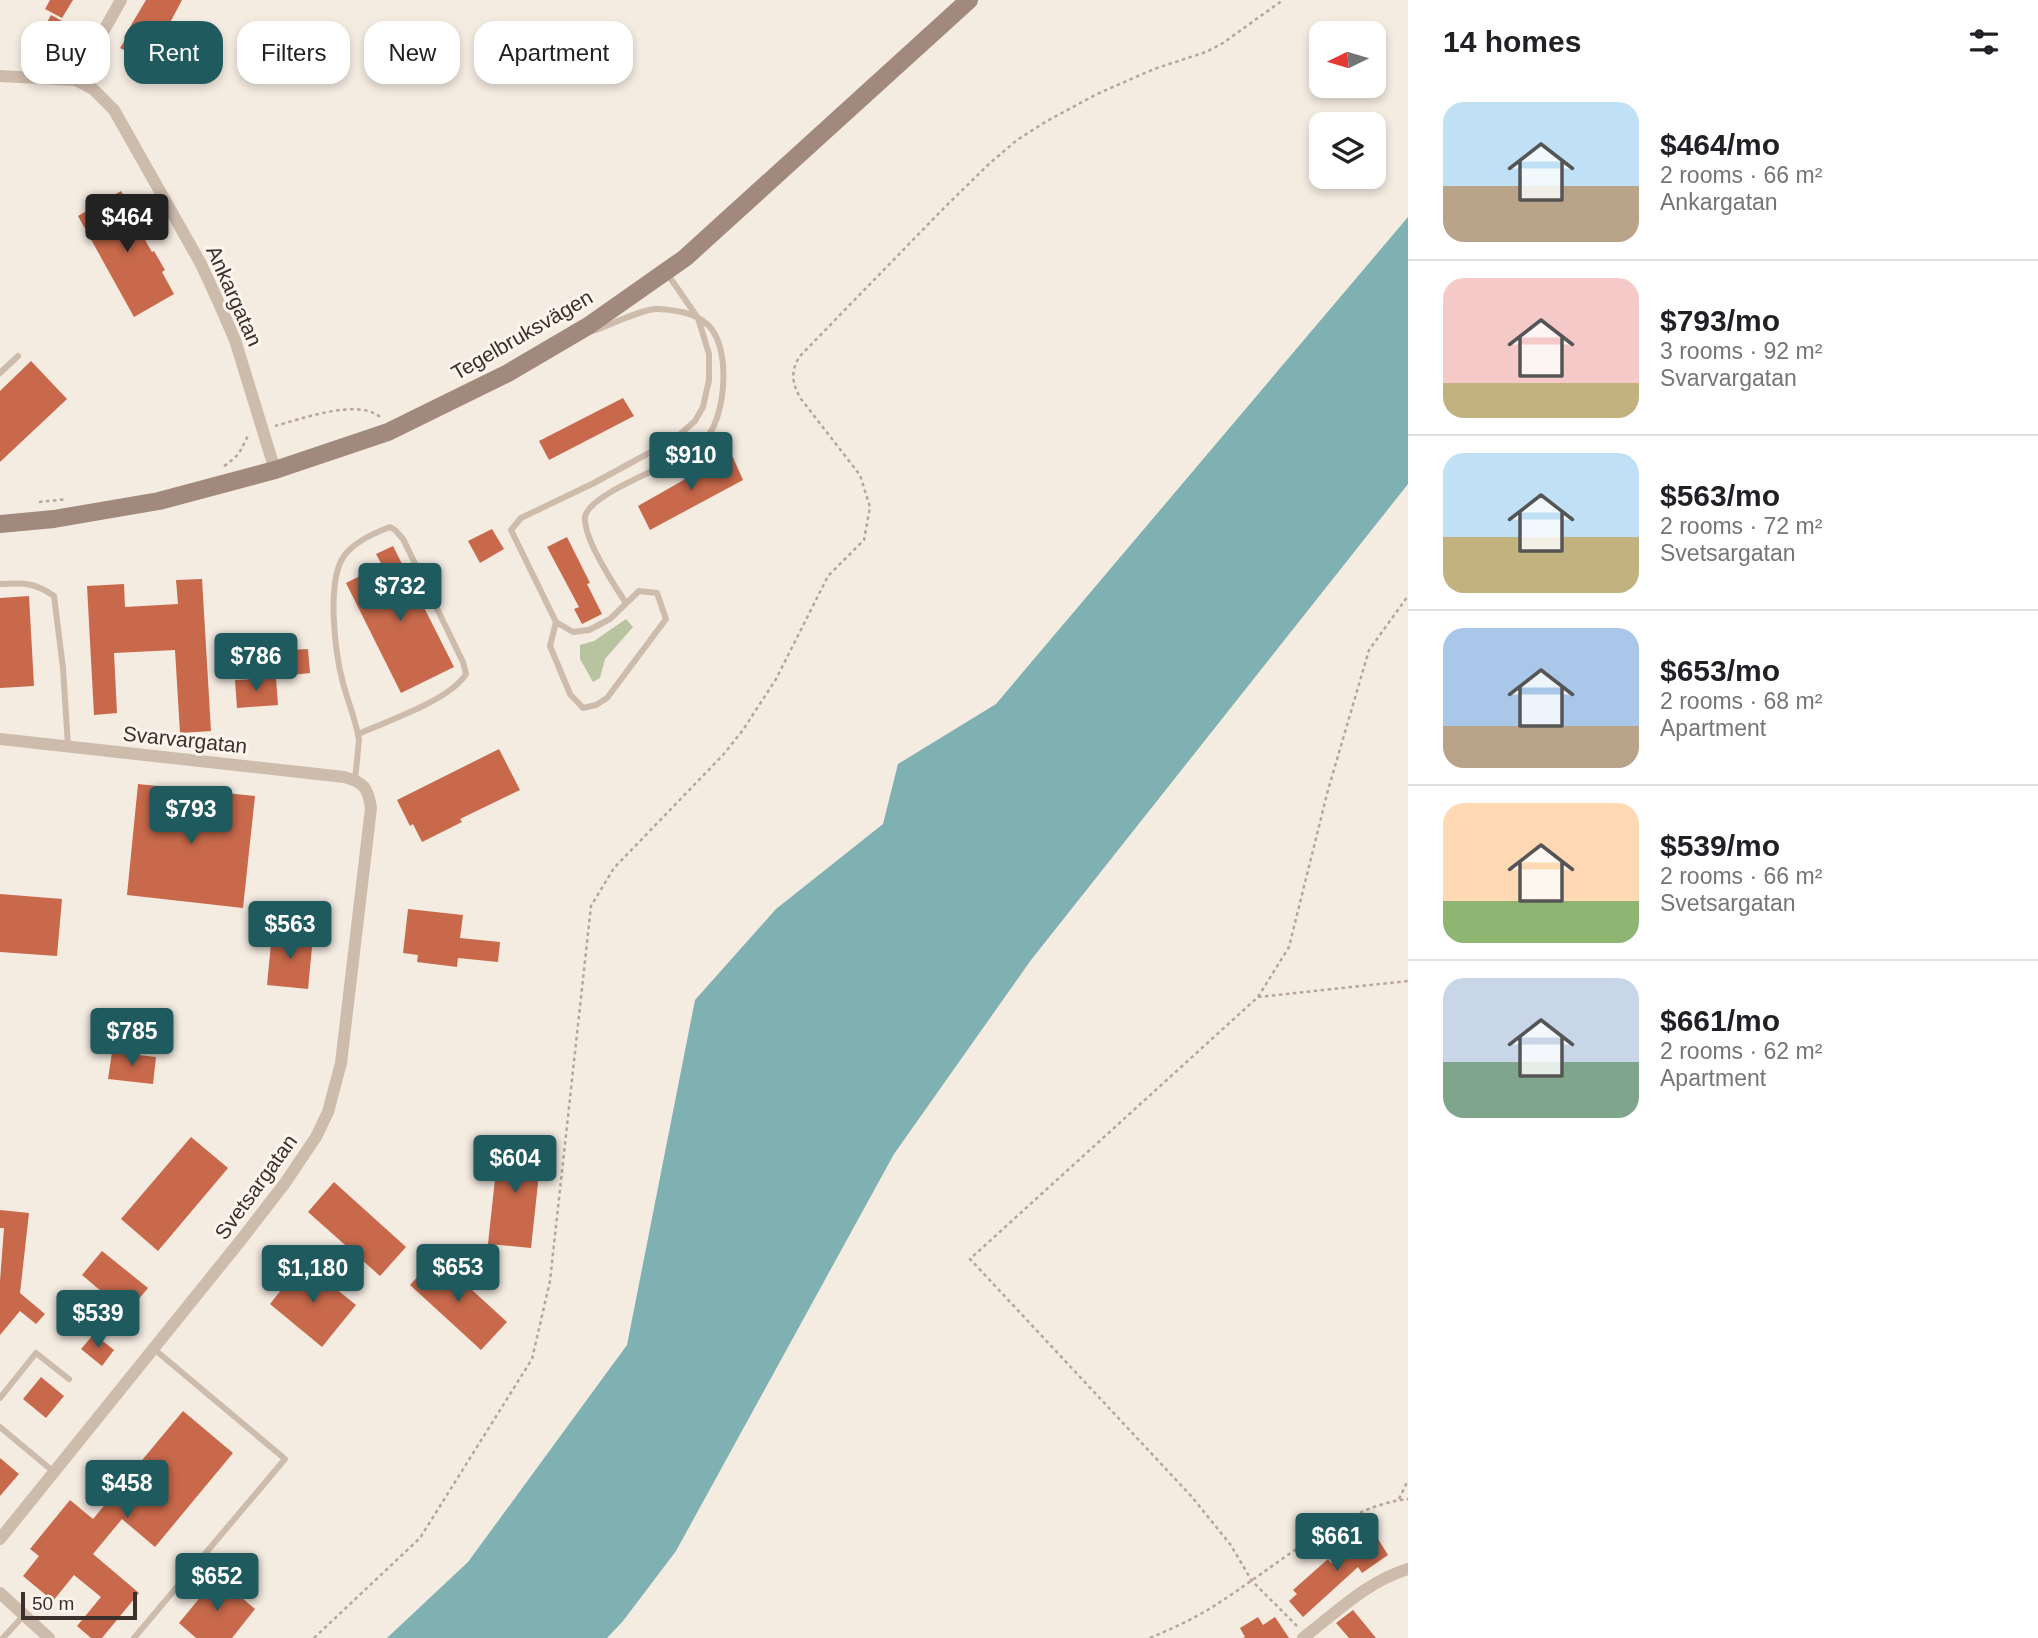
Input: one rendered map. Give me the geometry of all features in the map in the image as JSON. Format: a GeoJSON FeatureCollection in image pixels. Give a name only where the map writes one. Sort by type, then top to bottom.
{"type":"FeatureCollection","features":[{"type":"Feature","properties":{"kind":"street"},"geometry":{"type":"LineString","coordinates":[[109,21],[121,0]]}},
{"type":"Feature","properties":{"kind":"street","name":"Tegelbruksvägen"},"geometry":{"type":"LineString","coordinates":[[0,524],[54,519],[159,501],[275,470],[388,432],[508,373],[620,305],[666,272],[721,226],[969,0]]}},
{"type":"Feature","properties":{"kind":"street"},"geometry":{"type":"LineString","coordinates":[[0,76],[21,77]]}},
{"type":"Feature","properties":{"kind":"street","name":"Ankargatan"},"geometry":{"type":"LineString","coordinates":[[84,84],[93,89],[114,110],[201,264],[235,340],[275,470]]}},
{"type":"Feature","properties":{"kind":"street","name":"Svarvargatan"},"geometry":{"type":"LineString","coordinates":[[0,739],[359,782]]}},
{"type":"Feature","properties":{"kind":"street","name":"Svetsargatan"},"geometry":{"type":"LineString","coordinates":[[0,1539],[285,1183],[316,1138],[328,1111],[341,1063],[371,808],[369,793],[359,782]]}},
{"type":"Feature","properties":{"kind":"street"},"geometry":{"type":"LineString","coordinates":[[1305,1637],[1357,1594],[1408,1569]]}},
{"type":"Feature","properties":{"kind":"street"},"geometry":{"type":"LineString","coordinates":[[0,1593],[49,1638]]}},
{"type":"Feature","properties":{"kind":"lane"},"geometry":{"type":"LineString","coordinates":[[556,622],[550,646],[570,694],[583,708],[596,705],[607,698],[666,619],[657,593],[639,591],[610,619],[589,630],[573,632],[556,622],[511,530],[521,518],[647,454],[678,436],[695,421],[703,407],[709,380],[709,354],[698,318],[666,272]]}},
{"type":"Feature","properties":{"kind":"lane"},"geometry":{"type":"LineString","coordinates":[[561,342],[652,309],[672,310],[698,318],[709,326],[718,345],[723,391],[717,417],[709,435],[682,457],[628,481],[589,509],[585,517],[600,560],[626,603]]}},
{"type":"Feature","properties":{"kind":"lane"},"geometry":{"type":"LineString","coordinates":[[0,373],[18,356]]}},
{"type":"Feature","properties":{"kind":"lane"},"geometry":{"type":"LineString","coordinates":[[358,734],[443,695],[460,683],[466,674],[463,662],[403,539],[390,527],[353,546],[342,558],[337,577],[333,618],[343,684],[359,740],[359,782]]}},
{"type":"Feature","properties":{"kind":"lane"},"geometry":{"type":"LineString","coordinates":[[0,584],[25,583],[42,588],[54,597],[64,668],[68,746]]}},
{"type":"Feature","properties":{"kind":"lane"},"geometry":{"type":"LineString","coordinates":[[134,1638],[285,1460],[154,1349]]}},
{"type":"Feature","properties":{"kind":"lane"},"geometry":{"type":"LineString","coordinates":[[0,1398],[36,1353],[69,1379]]}},
{"type":"Feature","properties":{"kind":"lane"},"geometry":{"type":"LineString","coordinates":[[0,1427],[54,1472]]}},
{"type":"Feature","properties":{"kind":"lane"},"geometry":{"type":"LineString","coordinates":[[3,1638],[24,1615]]}},
{"type":"Feature","properties":{"kind":"path"},"geometry":{"type":"LineString","coordinates":[[314,1638],[420,1538],[531,1359],[550,1281],[591,906],[614,868],[723,755],[743,730],[776,679],[828,576],[864,540],[870,508],[860,475],[801,400],[793,378],[800,356],[946,206],[1017,140],[1097,94],[1154,69],[1215,47],[1238,34],[1283,0]]}},
{"type":"Feature","properties":{"kind":"path"},"geometry":{"type":"LineString","coordinates":[[224,466],[243,449],[247,435],[320,413],[359,409],[373,412],[382,419],[388,432]]}},
{"type":"Feature","properties":{"kind":"path"},"geometry":{"type":"LineString","coordinates":[[32,503],[67,499]]}},
{"type":"Feature","properties":{"kind":"path"},"geometry":{"type":"LineString","coordinates":[[1305,1637],[1252,1581],[1230,1544],[1192,1497],[970,1259],[1258,997],[1289,947],[1328,790],[1369,650],[1408,597]]}},
{"type":"Feature","properties":{"kind":"path"},"geometry":{"type":"LineString","coordinates":[[1258,997],[1408,981]]}},
{"type":"Feature","properties":{"kind":"path"},"geometry":{"type":"LineString","coordinates":[[1399,1500],[1408,1480]]}},
{"type":"Feature","properties":{"kind":"path"},"geometry":{"type":"LineString","coordinates":[[1150,1638],[1190,1620],[1353,1515],[1372,1507],[1408,1499]]}},
{"type":"Feature","properties":{"kind":"green space"},"geometry":{"type":"Polygon","coordinates":[[[626,619],[633,627],[605,659],[600,678],[593,682],[580,659],[580,645],[594,641],[626,619]]]}},
{"type":"Feature","properties":{"kind":"water"},"geometry":{"type":"Polygon","coordinates":[[[1408,217],[1408,484],[1031,960],[894,1154],[676,1551],[607,1638],[387,1638],[468,1562],[627,1345],[695,1000],[776,909],[883,824],[898,764],[996,704],[1408,217]]]}},
{"type":"Feature","properties":{"kind":"building"},"geometry":{"type":"Polygon","coordinates":[[[50,0],[73,0],[62,18],[45,9],[50,0]]]}},
{"type":"Feature","properties":{"kind":"building"},"geometry":{"type":"Polygon","coordinates":[[[146,0],[182,0],[171,21],[134,21],[146,0]]]}},
{"type":"Feature","properties":{"kind":"building"},"geometry":{"type":"Polygon","coordinates":[[[51,15],[62,21],[48,21],[51,15]]]}},
{"type":"Feature","properties":{"kind":"building"},"geometry":{"type":"Polygon","coordinates":[[[121,191],[133,212],[130,214],[165,270],[162,272],[174,294],[134,317],[78,216],[121,191]]]}},
{"type":"Feature","properties":{"kind":"building"},"geometry":{"type":"Polygon","coordinates":[[[31,361],[67,399],[0,462],[0,391],[31,361]]]}},
{"type":"Feature","properties":{"kind":"building"},"geometry":{"type":"Polygon","coordinates":[[[623,398],[634,416],[549,460],[539,441],[623,398]]]}},
{"type":"Feature","properties":{"kind":"building"},"geometry":{"type":"Polygon","coordinates":[[[731,453],[743,480],[650,530],[638,506],[731,453]]]}},
{"type":"Feature","properties":{"kind":"building"},"geometry":{"type":"Polygon","coordinates":[[[492,529],[504,549],[480,563],[468,541],[492,529]]]}},
{"type":"Feature","properties":{"kind":"building"},"geometry":{"type":"Polygon","coordinates":[[[567,537],[602,614],[582,624],[574,609],[579,607],[547,547],[567,537]]]}},
{"type":"Feature","properties":{"kind":"building"},"geometry":{"type":"Polygon","coordinates":[[[393,546],[454,667],[401,693],[346,583],[382,565],[376,554],[393,546]]]}},
{"type":"Feature","properties":{"kind":"building"},"geometry":{"type":"Polygon","coordinates":[[[202,579],[211,731],[180,733],[175,650],[114,653],[117,713],[94,715],[87,586],[124,584],[125,607],[178,604],[176,580],[202,579]]]}},
{"type":"Feature","properties":{"kind":"building"},"geometry":{"type":"Polygon","coordinates":[[[29,596],[34,686],[0,688],[0,598],[29,596]]]}},
{"type":"Feature","properties":{"kind":"building"},"geometry":{"type":"Polygon","coordinates":[[[308,649],[310,673],[292,675],[290,650],[308,649]]]}},
{"type":"Feature","properties":{"kind":"building"},"geometry":{"type":"Polygon","coordinates":[[[276,678],[278,705],[237,708],[235,680],[276,678]]]}},
{"type":"Feature","properties":{"kind":"building"},"geometry":{"type":"Polygon","coordinates":[[[499,749],[520,790],[460,819],[462,822],[422,842],[413,824],[410,826],[397,800],[499,749]]]}},
{"type":"Feature","properties":{"kind":"building"},"geometry":{"type":"Polygon","coordinates":[[[138,784],[255,796],[243,908],[127,895],[138,784]]]}},
{"type":"Feature","properties":{"kind":"building"},"geometry":{"type":"Polygon","coordinates":[[[0,894],[62,899],[57,956],[0,952],[0,894]]]}},
{"type":"Feature","properties":{"kind":"building"},"geometry":{"type":"Polygon","coordinates":[[[408,909],[463,915],[460,938],[500,942],[498,962],[458,958],[457,967],[417,962],[418,955],[403,953],[408,909]]]}},
{"type":"Feature","properties":{"kind":"building"},"geometry":{"type":"Polygon","coordinates":[[[272,933],[313,937],[308,989],[267,985],[272,933]]]}},
{"type":"Feature","properties":{"kind":"building"},"geometry":{"type":"Polygon","coordinates":[[[112,1052],[156,1057],[153,1084],[108,1079],[112,1052]]]}},
{"type":"Feature","properties":{"kind":"building"},"geometry":{"type":"Polygon","coordinates":[[[191,1137],[228,1168],[158,1251],[121,1219],[191,1137]]]}},
{"type":"Feature","properties":{"kind":"building"},"geometry":{"type":"Polygon","coordinates":[[[499,1142],[542,1146],[531,1248],[488,1244],[499,1142]]]}},
{"type":"Feature","properties":{"kind":"building"},"geometry":{"type":"Polygon","coordinates":[[[334,1182],[406,1247],[380,1276],[308,1212],[334,1182]]]}},
{"type":"Feature","properties":{"kind":"building"},"geometry":{"type":"Polygon","coordinates":[[[0,1210],[29,1213],[20,1293],[45,1314],[36,1324],[20,1311],[0,1335],[4,1228],[0,1228],[0,1210]]]}},
{"type":"Feature","properties":{"kind":"building"},"geometry":{"type":"Polygon","coordinates":[[[102,1251],[148,1288],[127,1313],[82,1275],[102,1251]]]}},
{"type":"Feature","properties":{"kind":"building"},"geometry":{"type":"Polygon","coordinates":[[[436,1257],[507,1322],[481,1350],[410,1285],[436,1257]]]}},
{"type":"Feature","properties":{"kind":"building"},"geometry":{"type":"Polygon","coordinates":[[[303,1262],[356,1305],[322,1347],[270,1304],[303,1262]]]}},
{"type":"Feature","properties":{"kind":"building"},"geometry":{"type":"Polygon","coordinates":[[[94,1334],[114,1350],[102,1366],[81,1349],[94,1334]]]}},
{"type":"Feature","properties":{"kind":"building"},"geometry":{"type":"Polygon","coordinates":[[[41,1377],[64,1396],[46,1418],[23,1399],[41,1377]]]}},
{"type":"Feature","properties":{"kind":"building"},"geometry":{"type":"Polygon","coordinates":[[[183,1411],[233,1453],[155,1547],[122,1519],[93,1554],[139,1593],[102,1638],[91,1638],[77,1626],[101,1597],[74,1575],[53,1601],[23,1576],[39,1556],[30,1549],[70,1500],[93,1519],[183,1411]]]}},
{"type":"Feature","properties":{"kind":"building"},"geometry":{"type":"Polygon","coordinates":[[[0,1458],[19,1474],[0,1496],[0,1458]]]}},
{"type":"Feature","properties":{"kind":"building"},"geometry":{"type":"Polygon","coordinates":[[[1373,1531],[1388,1555],[1362,1573],[1358,1567],[1303,1617],[1289,1601],[1297,1594],[1293,1590],[1328,1559],[1331,1563],[1373,1531]]]}},
{"type":"Feature","properties":{"kind":"building"},"geometry":{"type":"Polygon","coordinates":[[[217,1577],[255,1609],[232,1638],[196,1638],[179,1623],[217,1577]]]}},
{"type":"Feature","properties":{"kind":"building"},"geometry":{"type":"Polygon","coordinates":[[[1353,1610],[1376,1638],[1349,1638],[1336,1623],[1353,1610]]]}},
{"type":"Feature","properties":{"kind":"building"},"geometry":{"type":"Polygon","coordinates":[[[1258,1617],[1263,1625],[1275,1617],[1289,1638],[1243,1638],[1245,1637],[1240,1628],[1258,1617]]]}}]}
